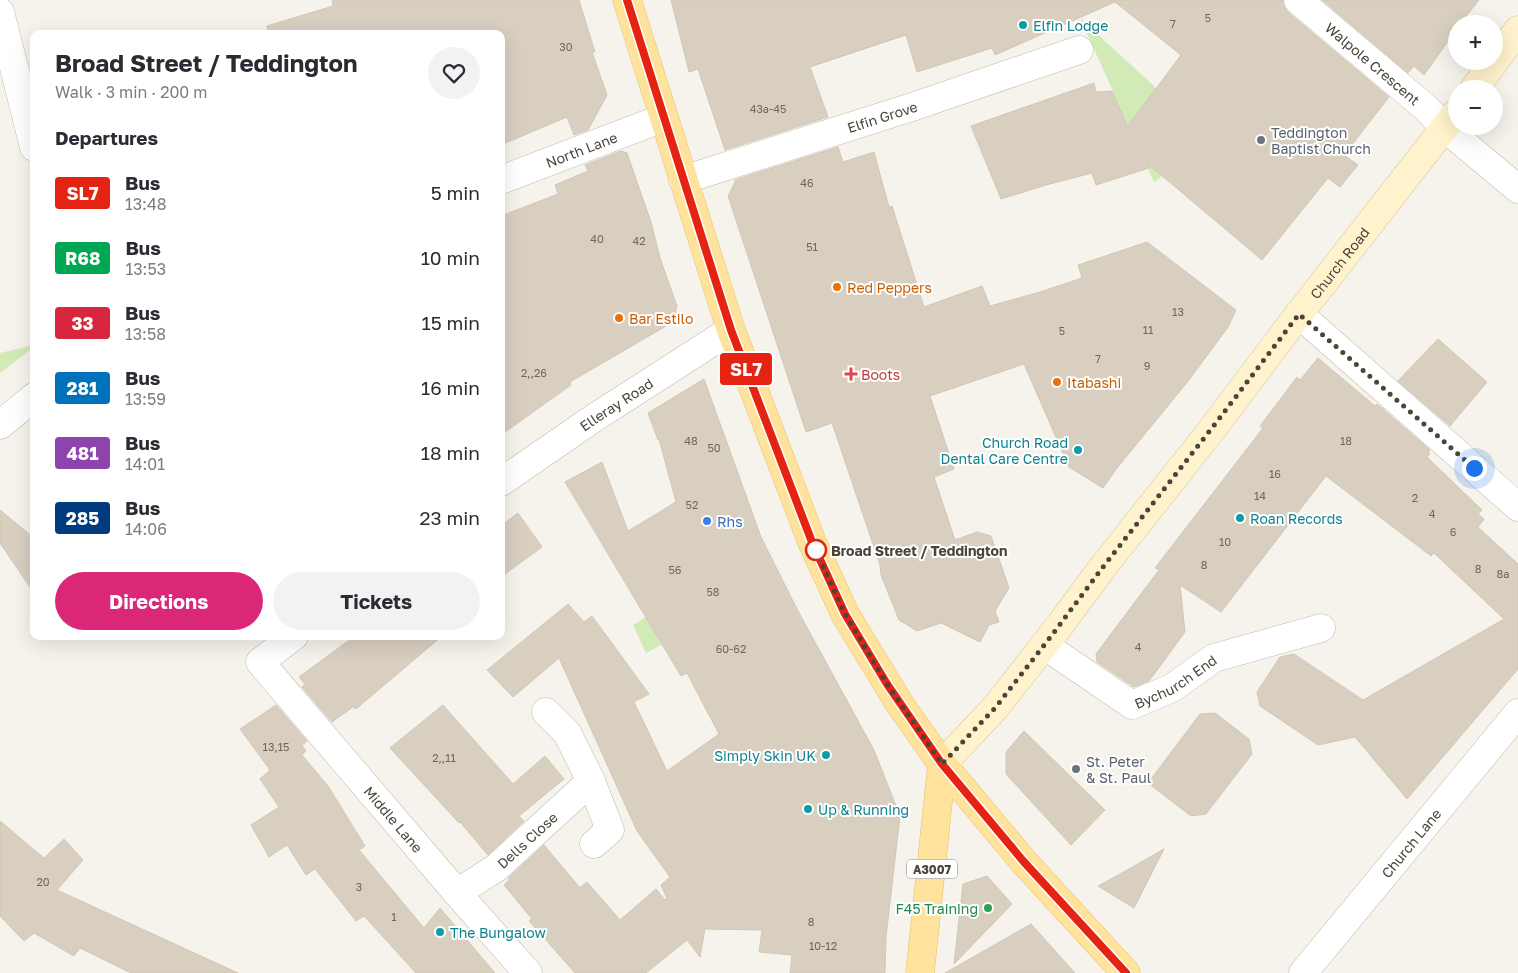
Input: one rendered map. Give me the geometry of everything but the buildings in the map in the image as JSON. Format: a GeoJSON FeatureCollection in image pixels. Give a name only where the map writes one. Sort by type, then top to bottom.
{"type":"FeatureCollection","features":[{"type":"Feature","properties":{"kind":"main road"},"geometry":{"type":"LineString","coordinates":[[627,0],[731,330],[812,542],[845,614],[895,697],[942,764],[1024,862],[1126,973]]}},
{"type":"Feature","properties":{"kind":"main road"},"geometry":{"type":"LineString","coordinates":[[1481,80],[1518,30]]}},
{"type":"Feature","properties":{"kind":"main road","name":"Church Road"},"geometry":{"type":"LineString","coordinates":[[942,764],[995,708],[1448,124]]}},
{"type":"Feature","properties":{"kind":"main road","name":"A3007"},"geometry":{"type":"LineString","coordinates":[[920,973],[942,764]]}},
{"type":"Feature","properties":{"kind":"street","name":"Walpole Crescent"},"geometry":{"type":"LineString","coordinates":[[1298,0],[1426,108],[1448,119]]}},
{"type":"Feature","properties":{"kind":"street"},"geometry":{"type":"LineString","coordinates":[[0,12],[30,131]]}},
{"type":"Feature","properties":{"kind":"street","name":"Elfin Grove"},"geometry":{"type":"LineString","coordinates":[[683,180],[932,100],[1079,50]]}},
{"type":"Feature","properties":{"kind":"street","name":"North Lane"},"geometry":{"type":"LineString","coordinates":[[505,178],[663,118]]}},
{"type":"Feature","properties":{"kind":"street","name":"Walpole Crescent"},"geometry":{"type":"LineString","coordinates":[[1466,135],[1518,189]]}},
{"type":"Feature","properties":{"kind":"street"},"geometry":{"type":"LineString","coordinates":[[1299,314],[1518,507]]}},
{"type":"Feature","properties":{"kind":"street","name":"Elleray Road"},"geometry":{"type":"LineString","coordinates":[[505,479],[594,418],[731,330]]}},
{"type":"Feature","properties":{"kind":"street"},"geometry":{"type":"LineString","coordinates":[[0,425],[30,400]]}},
{"type":"Feature","properties":{"kind":"street","name":"Bychurch End"},"geometry":{"type":"LineString","coordinates":[[1044,645],[1132,705],[1172,688],[1214,658],[1321,628]]}},
{"type":"Feature","properties":{"kind":"street","name":"Middle Lane"},"geometry":{"type":"LineString","coordinates":[[289,640],[260,662],[457,893],[528,973]]}},
{"type":"Feature","properties":{"kind":"street"},"geometry":{"type":"LineString","coordinates":[[546,712],[567,732],[592,781],[610,830],[594,844]]}},
{"type":"Feature","properties":{"kind":"street","name":"Church Lane"},"geometry":{"type":"LineString","coordinates":[[1302,973],[1518,713]]}},
{"type":"Feature","properties":{"kind":"street","name":"Dells Close"},"geometry":{"type":"LineString","coordinates":[[457,893],[496,868],[592,781]]}},
{"type":"Feature","properties":{"kind":"green space"},"geometry":{"type":"Polygon","coordinates":[[[1080,18],[1156,88],[1161,165],[1158,172],[1162,176],[1154,182],[1080,18]]]}},
{"type":"Feature","properties":{"kind":"green space"},"geometry":{"type":"Polygon","coordinates":[[[30,346],[30,350],[0,373],[0,353],[30,346]]]}},
{"type":"Feature","properties":{"kind":"green space"},"geometry":{"type":"Polygon","coordinates":[[[676,599],[691,629],[646,653],[633,625],[676,599]]]}},
{"type":"Feature","properties":{"kind":"bus line","name":"SL7"},"geometry":{"type":"LineString","coordinates":[[627,0],[731,330],[812,542],[845,614],[899,704],[942,764],[1012,849],[1126,973]]}},
{"type":"Feature","properties":{"kind":"place","name":"Elfin Lodge"},"geometry":{"type":"Point","coordinates":[1023,25]}},
{"type":"Feature","properties":{"kind":"place","name":"Teddington Baptist Church"},"geometry":{"type":"Point","coordinates":[1261,140]}},
{"type":"Feature","properties":{"kind":"place","name":"Red Peppers"},"geometry":{"type":"Point","coordinates":[837,287]}},
{"type":"Feature","properties":{"kind":"place","name":"Bar Estilo"},"geometry":{"type":"Point","coordinates":[619,318]}},
{"type":"Feature","properties":{"kind":"place","name":"Boots"},"geometry":{"type":"Point","coordinates":[851,374]}},
{"type":"Feature","properties":{"kind":"place","name":"Itabashi"},"geometry":{"type":"Point","coordinates":[1057,382]}},
{"type":"Feature","properties":{"kind":"place","name":"Church Road Dental Care Centre"},"geometry":{"type":"Point","coordinates":[1078,450]}},
{"type":"Feature","properties":{"kind":"place","name":"Roan Records"},"geometry":{"type":"Point","coordinates":[1240,518]}},
{"type":"Feature","properties":{"kind":"place","name":"Rhs"},"geometry":{"type":"Point","coordinates":[707,521]}},
{"type":"Feature","properties":{"kind":"place","name":"Broad Street / Teddington"},"geometry":{"type":"Point","coordinates":[816,550]}},
{"type":"Feature","properties":{"kind":"place","name":"Simply Skin UK"},"geometry":{"type":"Point","coordinates":[826,755]}},
{"type":"Feature","properties":{"kind":"place","name":"St. Peter & St. Paul"},"geometry":{"type":"Point","coordinates":[1076,769]}},
{"type":"Feature","properties":{"kind":"place","name":"Up & Running"},"geometry":{"type":"Point","coordinates":[808,809]}},
{"type":"Feature","properties":{"kind":"place","name":"F45 Training"},"geometry":{"type":"Point","coordinates":[988,908]}},
{"type":"Feature","properties":{"kind":"place","name":"The Bungalow"},"geometry":{"type":"Point","coordinates":[440,932]}},
{"type":"Feature","properties":{"kind":"route"},"geometry":{"type":"LineString","coordinates":[[816,550],[812,542],[845,614],[899,704],[942,764],[995,708],[1299,314],[1474,468]]}}]}
